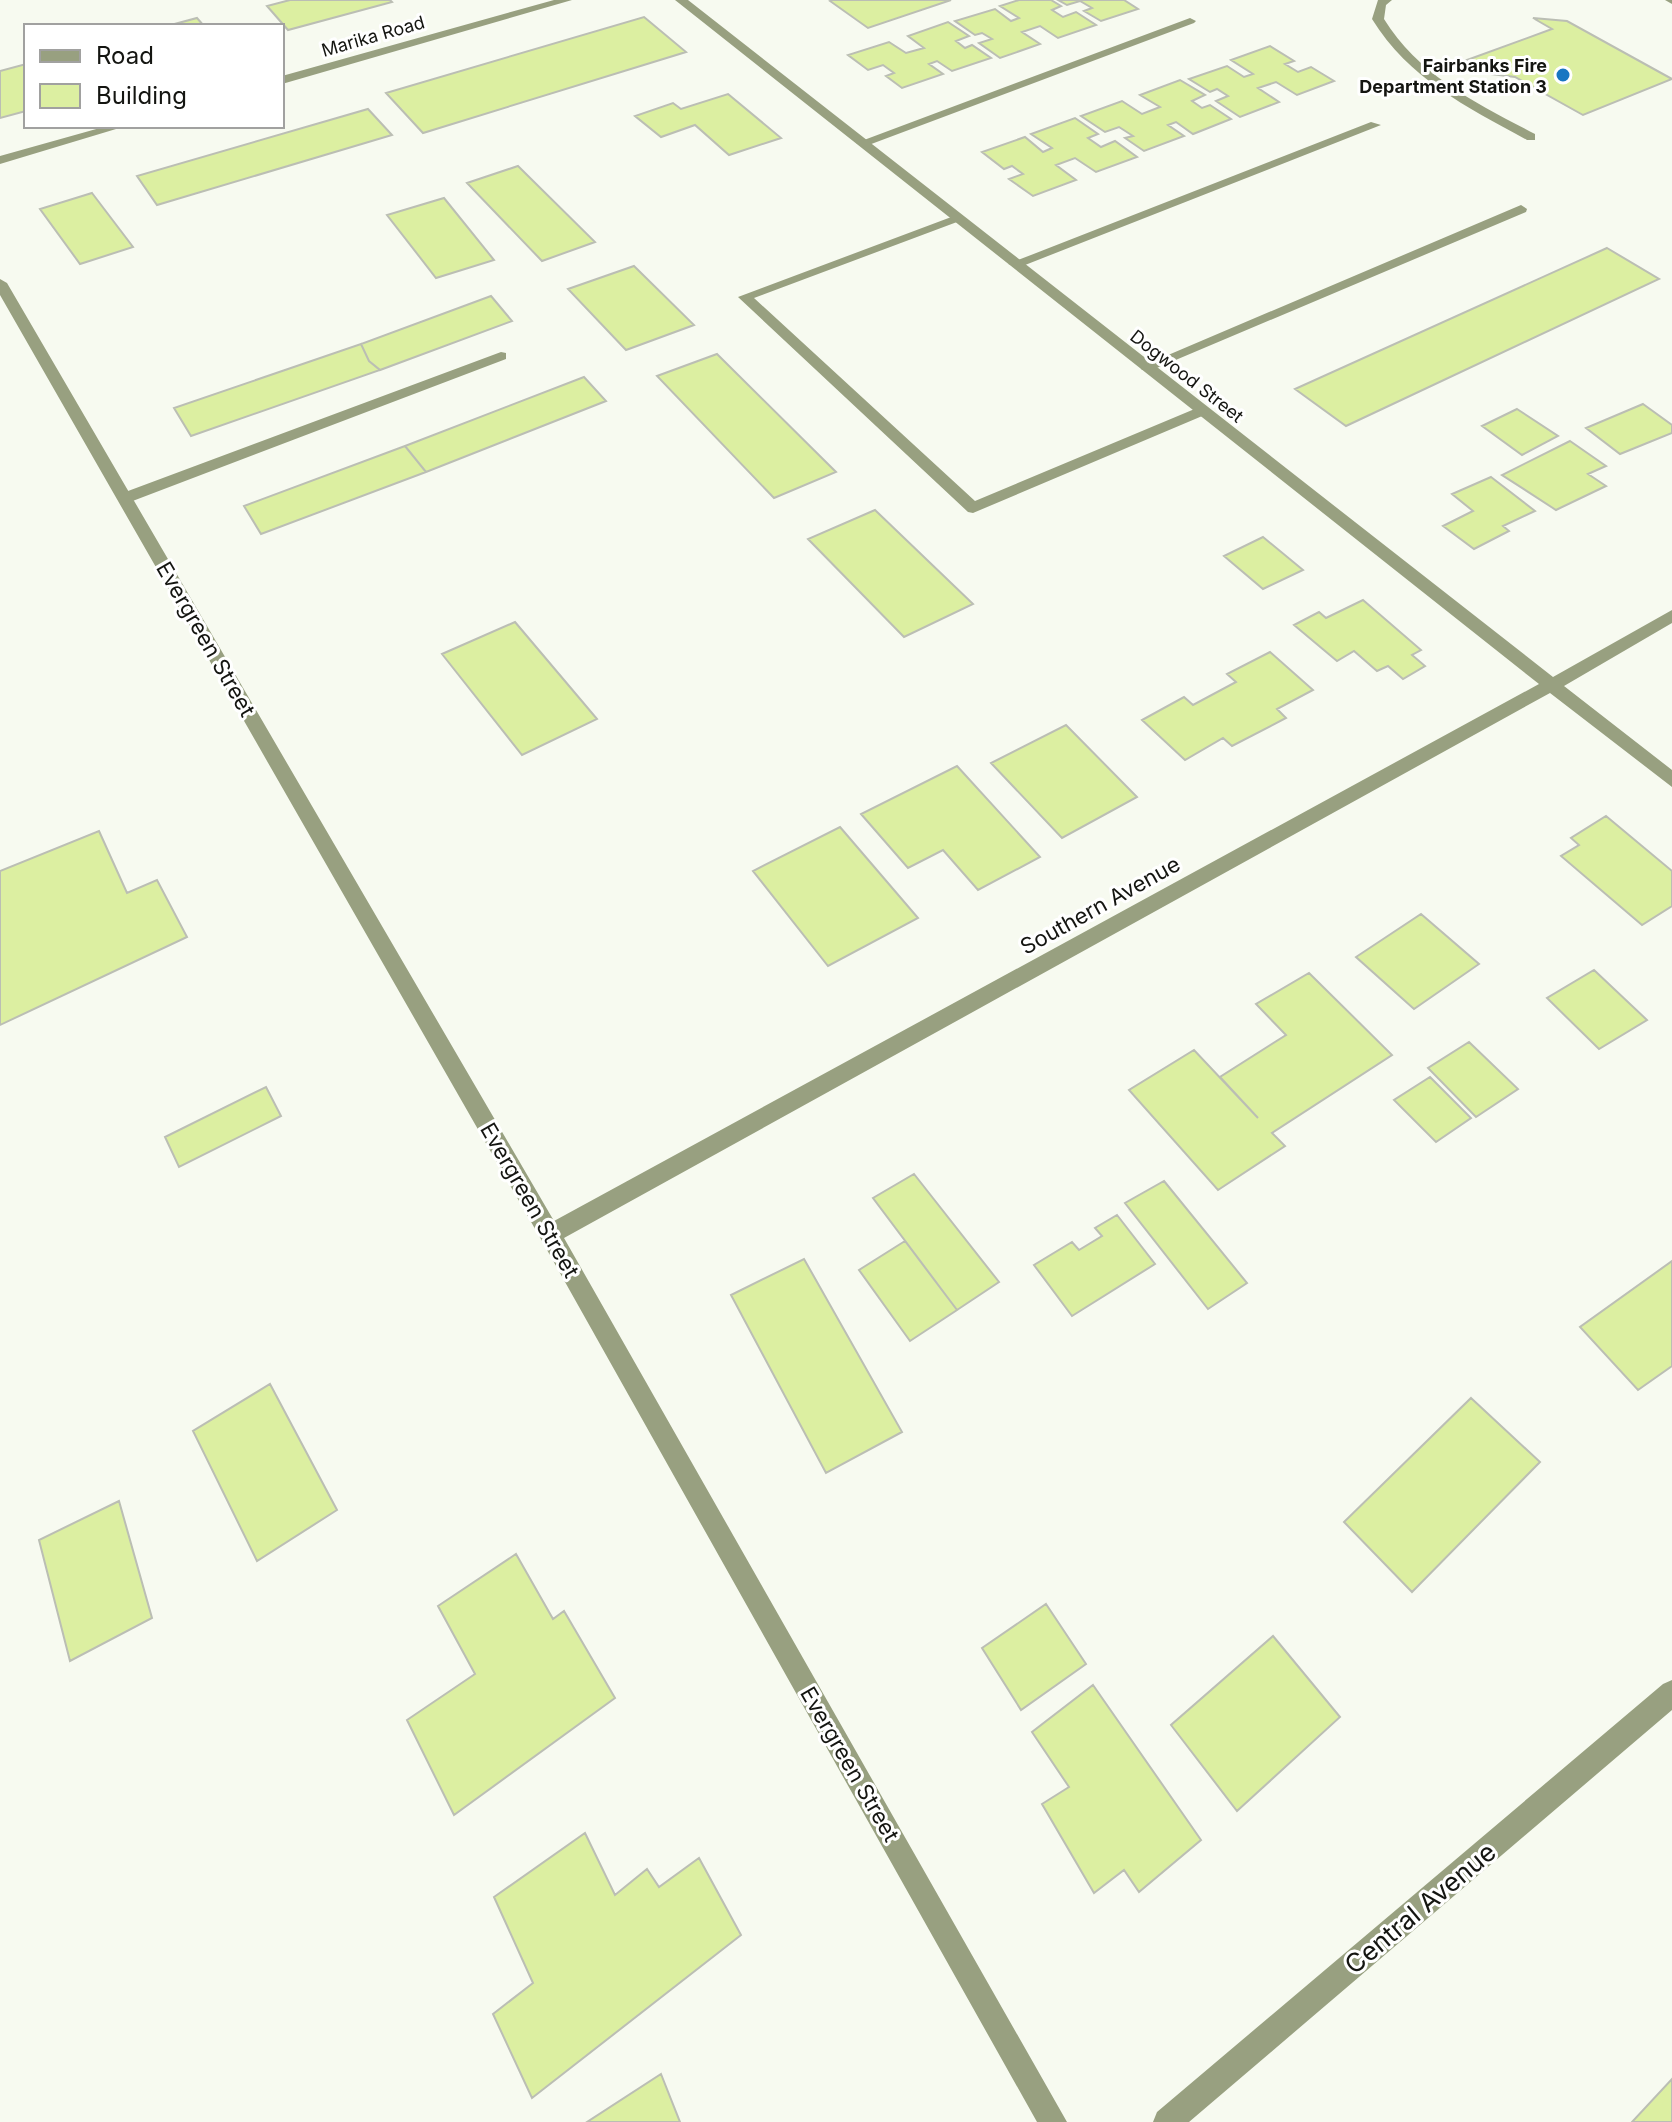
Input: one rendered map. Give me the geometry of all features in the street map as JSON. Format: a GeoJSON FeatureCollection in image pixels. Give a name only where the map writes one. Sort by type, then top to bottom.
{"type":"FeatureCollection","features":[{"type":"Feature","properties":{"kind":"street","name":"Marika Road"},"geometry":{"type":"LineString","coordinates":[[284,79],[566,0]]}},
{"type":"Feature","properties":{"kind":"street","name":"Dogwood Street"},"geometry":{"type":"LineString","coordinates":[[681,0],[1672,780]]}},
{"type":"Feature","properties":{"kind":"street"},"geometry":{"type":"LineString","coordinates":[[1386,0],[1381,3],[1378,19],[1397,49],[1451,91],[1531,137]]}},
{"type":"Feature","properties":{"kind":"street"},"geometry":{"type":"LineString","coordinates":[[862,143],[1190,21]]}},
{"type":"Feature","properties":{"kind":"street"},"geometry":{"type":"LineString","coordinates":[[1015,264],[1375,125]]}},
{"type":"Feature","properties":{"kind":"street"},"geometry":{"type":"LineString","coordinates":[[0,160],[113,128]]}},
{"type":"Feature","properties":{"kind":"street"},"geometry":{"type":"LineString","coordinates":[[1147,367],[1521,209]]}},
{"type":"Feature","properties":{"kind":"street"},"geometry":{"type":"LineString","coordinates":[[959,219],[745,297],[973,508],[1202,411]]}},
{"type":"Feature","properties":{"kind":"street","name":"Evergreen Street"},"geometry":{"type":"LineString","coordinates":[[0,283],[550,1234],[1053,2122]]}},
{"type":"Feature","properties":{"kind":"street"},"geometry":{"type":"LineString","coordinates":[[125,498],[501,356]]}},
{"type":"Feature","properties":{"kind":"street","name":"Southern Avenue"},"geometry":{"type":"LineString","coordinates":[[550,1234],[1550,686],[1672,616]]}},
{"type":"Feature","properties":{"kind":"street","name":"Central Avenue"},"geometry":{"type":"LineString","coordinates":[[1167,2122],[1672,1693]]}},
{"type":"Feature","properties":{"kind":"building"},"geometry":{"type":"Polygon","coordinates":[[[290,0],[392,2],[288,30],[267,6],[290,0]]]}},
{"type":"Feature","properties":{"kind":"building"},"geometry":{"type":"Polygon","coordinates":[[[832,0],[951,0],[868,28],[832,0]]]}},
{"type":"Feature","properties":{"kind":"building"},"geometry":{"type":"Polygon","coordinates":[[[1019,0],[1051,0],[1061,6],[1052,10],[1063,17],[1076,12],[1096,25],[1058,38],[1040,26],[1022,32],[1040,44],[1000,58],[979,43],[992,39],[982,33],[975,35],[955,21],[995,9],[1011,21],[1019,18],[1000,6],[1019,0]]]}},
{"type":"Feature","properties":{"kind":"building"},"geometry":{"type":"Polygon","coordinates":[[[1058,0],[1124,0],[1138,9],[1101,21],[1084,11],[1092,8],[1080,1],[1067,5],[1058,0]]]}},
{"type":"Feature","properties":{"kind":"building"},"geometry":{"type":"Polygon","coordinates":[[[644,17],[686,52],[423,133],[386,93],[644,17]]]}},
{"type":"Feature","properties":{"kind":"building"},"geometry":{"type":"Polygon","coordinates":[[[197,18],[202,24],[174,24],[197,18]]]}},
{"type":"Feature","properties":{"kind":"building"},"geometry":{"type":"Polygon","coordinates":[[[1533,18],[1567,21],[1672,79],[1583,115],[1515,77],[1491,74],[1467,60],[1552,29],[1533,18]]]}},
{"type":"Feature","properties":{"kind":"building"},"geometry":{"type":"Polygon","coordinates":[[[948,22],[969,36],[956,41],[965,48],[972,45],[991,58],[952,71],[937,61],[929,64],[943,74],[902,88],[886,76],[894,73],[883,65],[868,70],[848,55],[889,42],[906,53],[924,48],[908,36],[948,22]]]}},
{"type":"Feature","properties":{"kind":"building"},"geometry":{"type":"Polygon","coordinates":[[[1270,46],[1294,61],[1285,64],[1298,72],[1311,67],[1334,81],[1297,95],[1276,82],[1258,88],[1279,102],[1240,117],[1216,101],[1228,96],[1217,89],[1210,92],[1189,79],[1227,66],[1244,77],[1253,74],[1231,60],[1270,46]]]}},
{"type":"Feature","properties":{"kind":"building"},"geometry":{"type":"Polygon","coordinates":[[[24,65],[24,112],[0,118],[0,71],[24,65]]]}},
{"type":"Feature","properties":{"kind":"building"},"geometry":{"type":"Polygon","coordinates":[[[1180,80],[1205,95],[1192,101],[1202,108],[1210,105],[1231,119],[1193,134],[1176,122],[1168,125],[1184,136],[1144,151],[1125,138],[1133,136],[1119,127],[1105,132],[1081,116],[1122,101],[1142,114],[1160,107],[1140,95],[1180,80]]]}},
{"type":"Feature","properties":{"kind":"building"},"geometry":{"type":"Polygon","coordinates":[[[728,94],[781,138],[729,155],[695,125],[661,137],[635,116],[673,103],[681,109],[728,94]]]}},
{"type":"Feature","properties":{"kind":"building"},"geometry":{"type":"Polygon","coordinates":[[[368,109],[392,135],[157,205],[137,176],[368,109]]]}},
{"type":"Feature","properties":{"kind":"building"},"geometry":{"type":"Polygon","coordinates":[[[1075,118],[1098,134],[1088,138],[1101,147],[1115,141],[1137,157],[1096,172],[1075,158],[1056,165],[1076,180],[1033,196],[1009,179],[1023,174],[1012,166],[1004,169],[982,152],[1025,137],[1043,152],[1052,148],[1031,134],[1075,118]]]}},
{"type":"Feature","properties":{"kind":"building"},"geometry":{"type":"Polygon","coordinates":[[[518,166],[595,242],[542,261],[467,183],[518,166]]]}},
{"type":"Feature","properties":{"kind":"building"},"geometry":{"type":"Polygon","coordinates":[[[92,193],[133,247],[80,264],[40,209],[92,193]]]}},
{"type":"Feature","properties":{"kind":"building"},"geometry":{"type":"Polygon","coordinates":[[[444,198],[494,260],[436,278],[387,215],[444,198]]]}},
{"type":"Feature","properties":{"kind":"building"},"geometry":{"type":"Polygon","coordinates":[[[1607,248],[1659,279],[1346,426],[1295,389],[1607,248]]]}},
{"type":"Feature","properties":{"kind":"building"},"geometry":{"type":"Polygon","coordinates":[[[634,266],[694,325],[626,350],[568,289],[634,266]]]}},
{"type":"Feature","properties":{"kind":"building"},"geometry":{"type":"Polygon","coordinates":[[[491,296],[512,321],[380,370],[369,361],[361,344],[491,296]]]}},
{"type":"Feature","properties":{"kind":"building"},"geometry":{"type":"Polygon","coordinates":[[[361,344],[369,361],[380,370],[191,436],[174,408],[361,344]]]}},
{"type":"Feature","properties":{"kind":"building"},"geometry":{"type":"Polygon","coordinates":[[[717,354],[836,472],[774,498],[657,376],[717,354]]]}},
{"type":"Feature","properties":{"kind":"building"},"geometry":{"type":"Polygon","coordinates":[[[584,377],[606,401],[426,472],[405,446],[584,377]]]}},
{"type":"Feature","properties":{"kind":"building"},"geometry":{"type":"Polygon","coordinates":[[[1643,404],[1672,425],[1672,433],[1620,454],[1586,428],[1643,404]]]}},
{"type":"Feature","properties":{"kind":"building"},"geometry":{"type":"Polygon","coordinates":[[[1517,409],[1558,436],[1522,455],[1482,426],[1517,409]]]}},
{"type":"Feature","properties":{"kind":"building"},"geometry":{"type":"Polygon","coordinates":[[[1570,441],[1606,466],[1588,474],[1606,486],[1556,510],[1502,475],[1570,441]]]}},
{"type":"Feature","properties":{"kind":"building"},"geometry":{"type":"Polygon","coordinates":[[[405,446],[426,472],[261,534],[244,506],[405,446]]]}},
{"type":"Feature","properties":{"kind":"building"},"geometry":{"type":"Polygon","coordinates":[[[1491,477],[1535,511],[1503,526],[1509,531],[1474,549],[1443,526],[1473,511],[1452,494],[1491,477]]]}},
{"type":"Feature","properties":{"kind":"building"},"geometry":{"type":"Polygon","coordinates":[[[875,510],[973,604],[904,637],[808,539],[875,510]]]}},
{"type":"Feature","properties":{"kind":"building"},"geometry":{"type":"Polygon","coordinates":[[[1263,537],[1303,570],[1263,589],[1224,556],[1263,537]]]}},
{"type":"Feature","properties":{"kind":"building"},"geometry":{"type":"Polygon","coordinates":[[[1363,600],[1421,650],[1412,655],[1425,666],[1403,679],[1388,666],[1377,671],[1354,651],[1337,661],[1294,625],[1319,612],[1326,618],[1363,600]]]}},
{"type":"Feature","properties":{"kind":"building"},"geometry":{"type":"Polygon","coordinates":[[[515,622],[597,719],[522,755],[442,654],[515,622]]]}},
{"type":"Feature","properties":{"kind":"building"},"geometry":{"type":"Polygon","coordinates":[[[1270,652],[1313,690],[1277,709],[1286,718],[1232,746],[1223,738],[1185,760],[1142,720],[1184,697],[1193,705],[1236,682],[1227,674],[1270,652]]]}},
{"type":"Feature","properties":{"kind":"building"},"geometry":{"type":"Polygon","coordinates":[[[1066,725],[1137,797],[1062,838],[991,763],[1066,725]]]}},
{"type":"Feature","properties":{"kind":"building"},"geometry":{"type":"Polygon","coordinates":[[[957,766],[1040,857],[978,890],[943,850],[908,868],[861,814],[957,766]]]}},
{"type":"Feature","properties":{"kind":"building"},"geometry":{"type":"Polygon","coordinates":[[[1606,816],[1672,871],[1672,906],[1642,925],[1561,856],[1579,845],[1571,838],[1606,816]]]}},
{"type":"Feature","properties":{"kind":"building"},"geometry":{"type":"Polygon","coordinates":[[[840,827],[918,918],[828,966],[753,871],[840,827]]]}},
{"type":"Feature","properties":{"kind":"building"},"geometry":{"type":"Polygon","coordinates":[[[99,831],[127,893],[157,880],[187,937],[0,1025],[0,871],[99,831]]]}},
{"type":"Feature","properties":{"kind":"building"},"geometry":{"type":"Polygon","coordinates":[[[1421,914],[1479,964],[1414,1009],[1356,957],[1421,914]]]}},
{"type":"Feature","properties":{"kind":"building"},"geometry":{"type":"Polygon","coordinates":[[[1594,970],[1647,1020],[1599,1049],[1547,998],[1594,970]]]}},
{"type":"Feature","properties":{"kind":"building"},"geometry":{"type":"Polygon","coordinates":[[[1309,973],[1392,1055],[1272,1133],[1285,1146],[1218,1190],[1129,1090],[1194,1050],[1258,1118],[1220,1077],[1286,1035],[1256,1004],[1309,973]]]}},
{"type":"Feature","properties":{"kind":"building"},"geometry":{"type":"Polygon","coordinates":[[[1469,1042],[1518,1089],[1476,1117],[1428,1068],[1469,1042]]]}},
{"type":"Feature","properties":{"kind":"building"},"geometry":{"type":"Polygon","coordinates":[[[1430,1077],[1471,1118],[1436,1142],[1394,1100],[1430,1077]]]}},
{"type":"Feature","properties":{"kind":"building"},"geometry":{"type":"Polygon","coordinates":[[[266,1087],[281,1116],[179,1167],[165,1137],[266,1087]]]}},
{"type":"Feature","properties":{"kind":"building"},"geometry":{"type":"Polygon","coordinates":[[[914,1174],[999,1282],[957,1310],[873,1198],[914,1174]]]}},
{"type":"Feature","properties":{"kind":"building"},"geometry":{"type":"Polygon","coordinates":[[[1164,1181],[1247,1283],[1208,1309],[1125,1203],[1164,1181]]]}},
{"type":"Feature","properties":{"kind":"building"},"geometry":{"type":"Polygon","coordinates":[[[1117,1215],[1155,1264],[1072,1316],[1034,1265],[1072,1242],[1079,1250],[1102,1236],[1095,1228],[1117,1215]]]}},
{"type":"Feature","properties":{"kind":"building"},"geometry":{"type":"Polygon","coordinates":[[[905,1241],[957,1310],[910,1341],[859,1270],[905,1241]]]}},
{"type":"Feature","properties":{"kind":"building"},"geometry":{"type":"Polygon","coordinates":[[[804,1259],[902,1432],[826,1473],[731,1295],[804,1259]]]}},
{"type":"Feature","properties":{"kind":"building"},"geometry":{"type":"Polygon","coordinates":[[[1672,1261],[1672,1366],[1638,1390],[1580,1327],[1672,1261]]]}},
{"type":"Feature","properties":{"kind":"building"},"geometry":{"type":"Polygon","coordinates":[[[270,1384],[337,1510],[257,1561],[193,1431],[270,1384]]]}},
{"type":"Feature","properties":{"kind":"building"},"geometry":{"type":"Polygon","coordinates":[[[1471,1398],[1540,1462],[1412,1592],[1344,1522],[1471,1398]]]}},
{"type":"Feature","properties":{"kind":"building"},"geometry":{"type":"Polygon","coordinates":[[[119,1501],[152,1618],[70,1661],[39,1540],[119,1501]]]}},
{"type":"Feature","properties":{"kind":"building"},"geometry":{"type":"Polygon","coordinates":[[[516,1554],[553,1619],[564,1611],[615,1698],[454,1815],[407,1720],[475,1674],[438,1606],[516,1554]]]}},
{"type":"Feature","properties":{"kind":"building"},"geometry":{"type":"Polygon","coordinates":[[[1046,1604],[1086,1664],[1021,1710],[982,1648],[1046,1604]]]}},
{"type":"Feature","properties":{"kind":"building"},"geometry":{"type":"Polygon","coordinates":[[[1273,1636],[1340,1717],[1237,1811],[1171,1725],[1273,1636]]]}},
{"type":"Feature","properties":{"kind":"building"},"geometry":{"type":"Polygon","coordinates":[[[1093,1685],[1201,1840],[1139,1892],[1124,1870],[1094,1893],[1042,1804],[1069,1787],[1032,1732],[1093,1685]]]}},
{"type":"Feature","properties":{"kind":"building"},"geometry":{"type":"Polygon","coordinates":[[[585,1833],[615,1895],[647,1869],[659,1887],[699,1858],[741,1935],[532,2098],[493,2014],[533,1983],[494,1897],[585,1833]]]}},
{"type":"Feature","properties":{"kind":"building"},"geometry":{"type":"Polygon","coordinates":[[[661,2074],[680,2122],[587,2122],[661,2074]]]}},
{"type":"Feature","properties":{"kind":"building"},"geometry":{"type":"Polygon","coordinates":[[[1672,2079],[1672,2122],[1632,2122],[1672,2079]]]}},
{"type":"Feature","properties":{"kind":"place","name":"Fairbanks Fire Department Station 3"},"geometry":{"type":"Point","coordinates":[1563,75]}}]}
